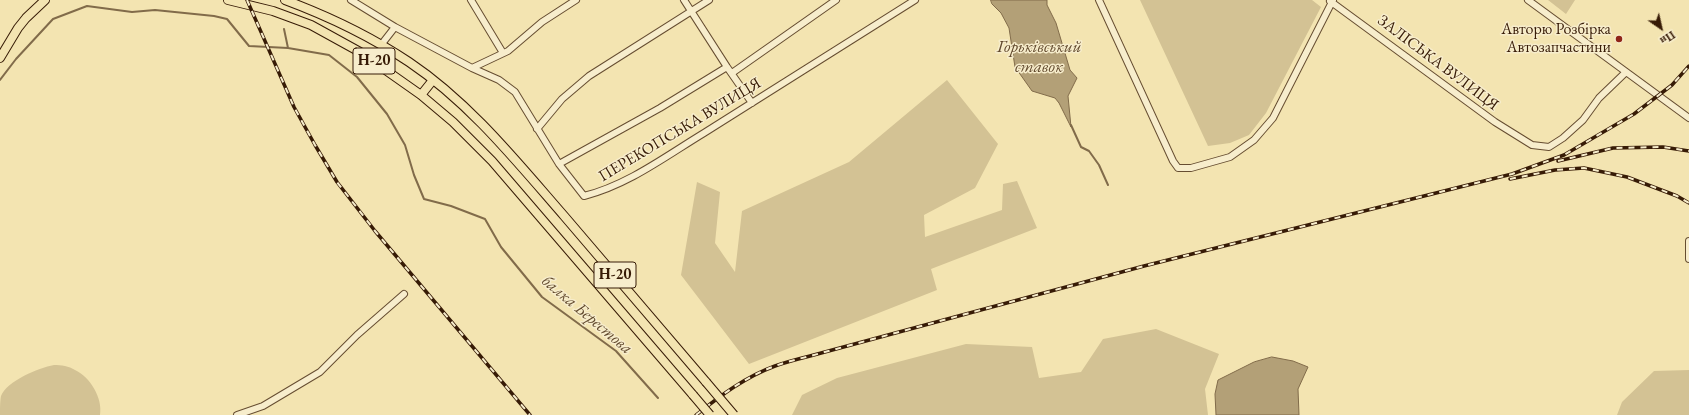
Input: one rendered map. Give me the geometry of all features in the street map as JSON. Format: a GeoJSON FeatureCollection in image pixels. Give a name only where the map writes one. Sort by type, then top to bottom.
{"type":"FeatureCollection","features":[{"type":"Feature","properties":{"kind":"main road"},"geometry":{"type":"LineString","coordinates":[[0,58],[18,28],[45,0]]}},
{"type":"Feature","properties":{"kind":"main road","name":"Н-20"},"geometry":{"type":"LineString","coordinates":[[228,0],[273,11],[311,25],[366,56],[421,95],[453,122],[492,161],[710,415]]}},
{"type":"Feature","properties":{"kind":"main road","name":"Н-20"},"geometry":{"type":"LineString","coordinates":[[285,0],[330,18],[381,45],[409,62],[433,80],[465,108],[502,145],[734,415]]}},
{"type":"Feature","properties":{"kind":"main road"},"geometry":{"type":"LineString","coordinates":[[421,95],[433,80]]}},
{"type":"Feature","properties":{"kind":"street","name":"ПЕРЕКОПСЬКА ВУЛИЦЯ"},"geometry":{"type":"LineString","coordinates":[[351,0],[395,27],[472,68],[498,80],[515,92],[559,164],[584,196],[603,192],[625,180],[752,103],[915,0]]}},
{"type":"Feature","properties":{"kind":"street"},"geometry":{"type":"LineString","coordinates":[[471,0],[503,53]]}},
{"type":"Feature","properties":{"kind":"street"},"geometry":{"type":"LineString","coordinates":[[472,68],[508,51],[542,22],[576,0]]}},
{"type":"Feature","properties":{"kind":"street"},"geometry":{"type":"LineString","coordinates":[[684,0],[726,67],[732,73],[752,103]]}},
{"type":"Feature","properties":{"kind":"street"},"geometry":{"type":"LineString","coordinates":[[537,128],[562,99],[590,76],[709,0]]}},
{"type":"Feature","properties":{"kind":"street"},"geometry":{"type":"LineString","coordinates":[[732,73],[836,0]]}},
{"type":"Feature","properties":{"kind":"street"},"geometry":{"type":"LineString","coordinates":[[1099,0],[1173,161],[1178,168],[1191,168],[1230,157],[1254,140],[1273,118],[1332,0]]}},
{"type":"Feature","properties":{"kind":"street","name":"ЗАЛІСЬКА ВУЛИЦЯ"},"geometry":{"type":"LineString","coordinates":[[1332,0],[1495,122],[1532,145],[1549,147],[1562,138],[1583,120],[1599,98],[1626,72]]}},
{"type":"Feature","properties":{"kind":"street"},"geometry":{"type":"LineString","coordinates":[[1528,0],[1689,118]]}},
{"type":"Feature","properties":{"kind":"street"},"geometry":{"type":"LineString","coordinates":[[381,45],[395,27]]}},
{"type":"Feature","properties":{"kind":"street"},"geometry":{"type":"LineString","coordinates":[[559,164],[660,108],[726,67]]}},
{"type":"Feature","properties":{"kind":"street"},"geometry":{"type":"LineString","coordinates":[[1689,241],[1689,258]]}},
{"type":"Feature","properties":{"kind":"street"},"geometry":{"type":"LineString","coordinates":[[237,415],[262,406],[320,372],[357,335],[404,294]]}},
{"type":"Feature","properties":{"kind":"shaded area"},"geometry":{"type":"Polygon","coordinates":[[[1140,0],[1312,0],[1321,7],[1266,113],[1249,135],[1230,143],[1208,146],[1140,0]]]}},
{"type":"Feature","properties":{"kind":"shaded area"},"geometry":{"type":"Polygon","coordinates":[[[1548,0],[1575,0],[1566,14],[1548,0]]]}},
{"type":"Feature","properties":{"kind":"shaded area"},"geometry":{"type":"Polygon","coordinates":[[[947,80],[998,144],[975,188],[924,215],[925,237],[1002,210],[1003,184],[1017,181],[1037,228],[931,269],[937,290],[749,364],[681,275],[697,182],[720,192],[715,243],[735,272],[742,211],[849,162],[947,80]]]}},
{"type":"Feature","properties":{"kind":"shaded area"},"geometry":{"type":"Polygon","coordinates":[[[1156,329],[1219,354],[1205,389],[1208,415],[792,415],[802,395],[837,378],[966,344],[1032,347],[1039,378],[1081,372],[1103,339],[1156,329]]]}},
{"type":"Feature","properties":{"kind":"shaded area"},"geometry":{"type":"Polygon","coordinates":[[[54,365],[70,368],[81,373],[86,378],[97,395],[100,415],[0,415],[1,396],[4,390],[16,380],[32,372],[54,365]]]}},
{"type":"Feature","properties":{"kind":"shaded area"},"geometry":{"type":"Polygon","coordinates":[[[1689,370],[1689,415],[1617,415],[1622,402],[1654,371],[1689,370]]]}},
{"type":"Feature","properties":{"kind":"water","name":"Горьківський ставок"},"geometry":{"type":"Polygon","coordinates":[[[991,0],[1047,0],[1047,5],[1056,23],[1070,70],[1077,78],[1068,96],[1071,127],[1055,98],[1032,91],[1015,67],[1009,28],[1001,13],[992,4],[991,0]]]}},
{"type":"Feature","properties":{"kind":"water"},"geometry":{"type":"Polygon","coordinates":[[[1272,357],[1293,361],[1308,367],[1298,389],[1299,415],[1216,415],[1215,394],[1218,380],[1254,362],[1272,357]]]}},
{"type":"Feature","properties":{"kind":"waterway","name":"балка Берестова"},"geometry":{"type":"LineString","coordinates":[[0,80],[16,59],[53,19],[87,6],[132,12],[155,10],[214,16],[227,19],[249,46],[288,48],[329,55],[357,77],[387,114],[405,145],[414,175],[424,199],[451,206],[485,219],[501,247],[542,297],[616,351],[658,398]]}},
{"type":"Feature","properties":{"kind":"waterway","name":"балка Берестова"},"geometry":{"type":"LineString","coordinates":[[284,29],[288,48]]}},
{"type":"Feature","properties":{"kind":"waterway"},"geometry":{"type":"LineString","coordinates":[[1071,125],[1081,147],[1089,151],[1099,165],[1108,185]]}},
{"type":"Feature","properties":{"kind":"railway"},"geometry":{"type":"LineString","coordinates":[[247,0],[294,107],[337,182],[375,231],[530,415]]}},
{"type":"Feature","properties":{"kind":"railway"},"geometry":{"type":"LineString","coordinates":[[696,415],[743,381],[764,370],[788,362],[1144,266],[1512,174],[1564,155],[1634,114],[1672,85],[1689,66]]}},
{"type":"Feature","properties":{"kind":"railway"},"geometry":{"type":"LineString","coordinates":[[1558,161],[1613,148],[1663,147],[1689,151]]}},
{"type":"Feature","properties":{"kind":"railway"},"geometry":{"type":"LineString","coordinates":[[1510,179],[1555,170],[1584,168],[1627,177],[1677,196],[1689,203]]}},
{"type":"Feature","properties":{"kind":"place","name":"Авторю Розбірка Автозапчастини"},"geometry":{"type":"Point","coordinates":[1619,39]}}]}
